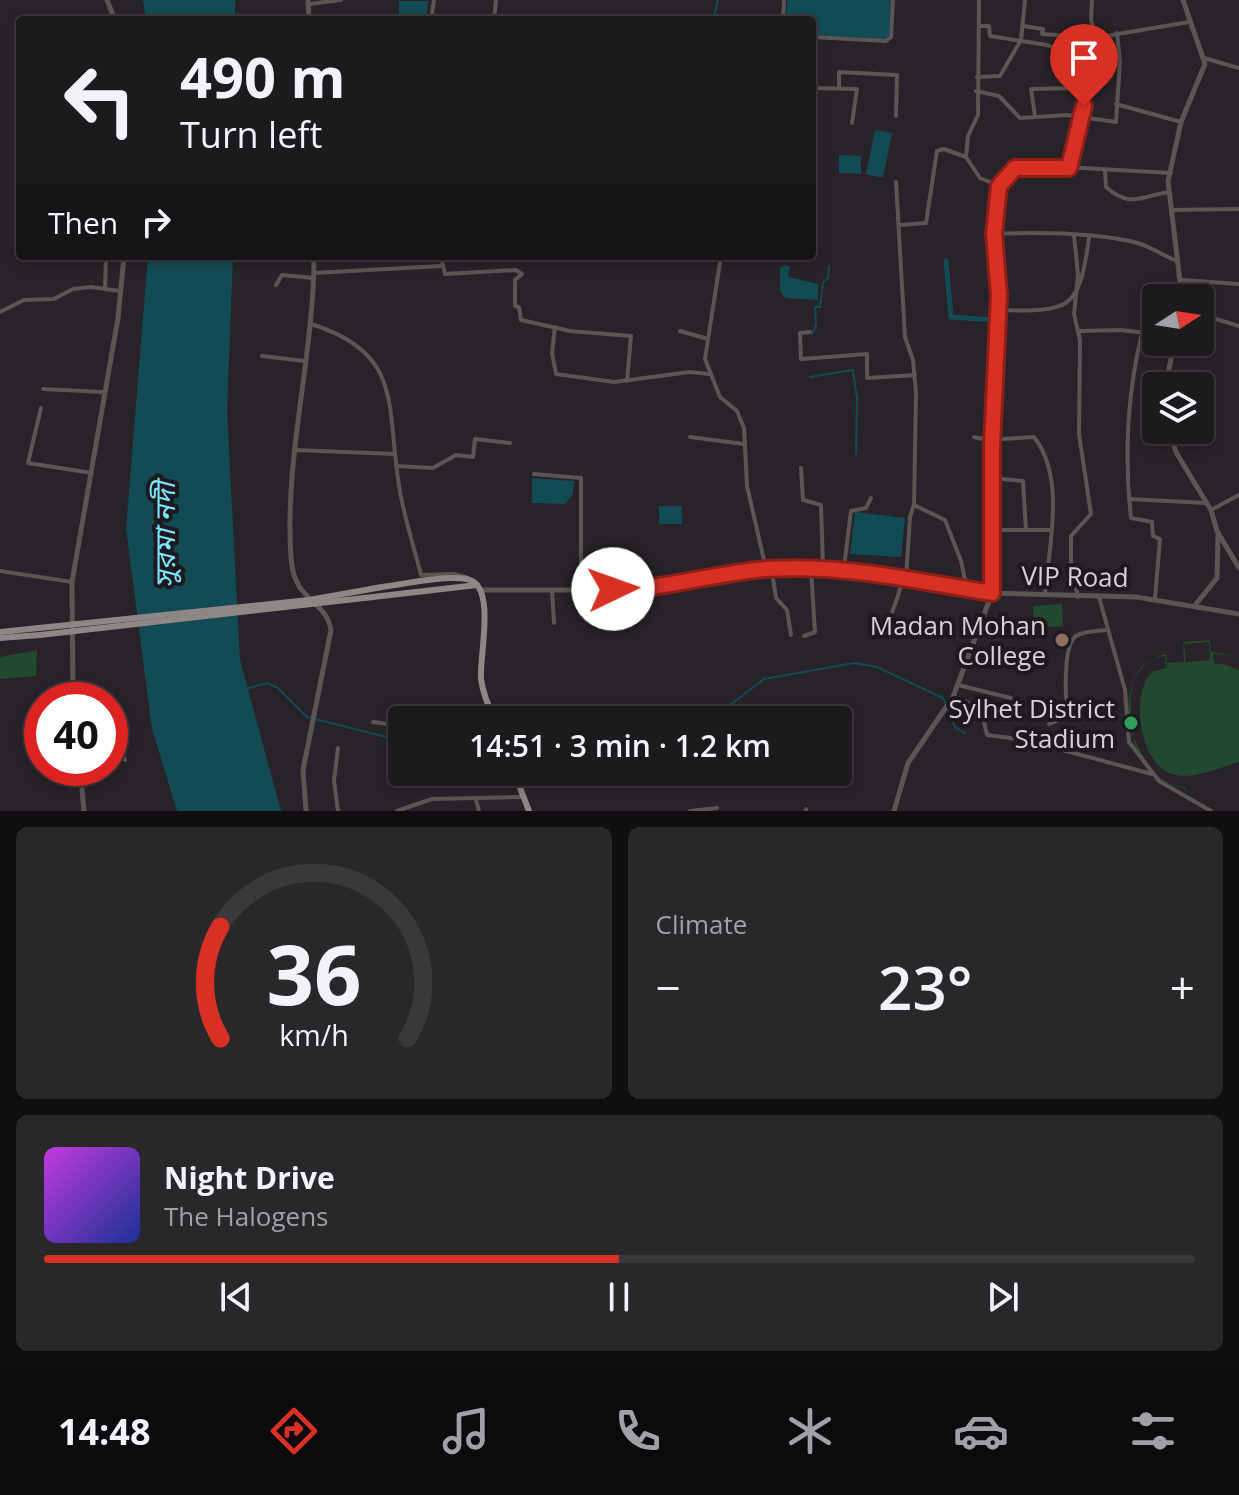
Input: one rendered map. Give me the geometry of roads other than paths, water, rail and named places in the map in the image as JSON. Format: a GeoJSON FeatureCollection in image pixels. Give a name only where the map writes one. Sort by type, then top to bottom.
{"type":"FeatureCollection","features":[{"type":"Feature","properties":{"kind":"main road"},"geometry":{"type":"LineString","coordinates":[[0,638],[470,579],[479,588],[481,679],[488,706]]}},
{"type":"Feature","properties":{"kind":"main road"},"geometry":{"type":"LineString","coordinates":[[372,593],[479,588]]}},
{"type":"Feature","properties":{"kind":"main road"},"geometry":{"type":"LineString","coordinates":[[0,632],[40,632]]}},
{"type":"Feature","properties":{"kind":"main road"},"geometry":{"type":"LineString","coordinates":[[520,786],[529,811]]}},
{"type":"Feature","properties":{"kind":"street"},"geometry":{"type":"LineString","coordinates":[[308,2],[341,0]]}},
{"type":"Feature","properties":{"kind":"street"},"geometry":{"type":"LineString","coordinates":[[816,37],[886,41],[891,37],[893,0]]}},
{"type":"Feature","properties":{"kind":"street"},"geometry":{"type":"LineString","coordinates":[[966,157],[968,136],[978,115],[979,0]]}},
{"type":"Feature","properties":{"kind":"street"},"geometry":{"type":"LineString","coordinates":[[977,77],[1000,76],[1021,40],[1025,0]]}},
{"type":"Feature","properties":{"kind":"street"},"geometry":{"type":"LineString","coordinates":[[1092,0],[1091,20],[1097,40]]}},
{"type":"Feature","properties":{"kind":"street"},"geometry":{"type":"LineString","coordinates":[[1183,1],[1204,58],[1204,73],[1181,122],[1169,192],[1183,284]]}},
{"type":"Feature","properties":{"kind":"street"},"geometry":{"type":"LineString","coordinates":[[1023,26],[1043,29],[1042,34],[1097,40],[1117,33],[1189,22]]}},
{"type":"Feature","properties":{"kind":"street"},"geometry":{"type":"LineString","coordinates":[[979,26],[989,26],[990,36],[1047,45],[1083,59]]}},
{"type":"Feature","properties":{"kind":"street"},"geometry":{"type":"LineString","coordinates":[[976,91],[999,96],[1020,118],[1083,118],[1116,122],[1120,61],[1117,33]]}},
{"type":"Feature","properties":{"kind":"street"},"geometry":{"type":"LineString","coordinates":[[1069,168],[1083,118],[1083,59],[1097,40]]}},
{"type":"Feature","properties":{"kind":"street"},"geometry":{"type":"LineString","coordinates":[[1204,58],[1239,68]]}},
{"type":"Feature","properties":{"kind":"street"},"geometry":{"type":"LineString","coordinates":[[839,88],[839,72],[897,75],[896,116]]}},
{"type":"Feature","properties":{"kind":"street"},"geometry":{"type":"LineString","coordinates":[[816,88],[857,89],[852,123]]}},
{"type":"Feature","properties":{"kind":"street"},"geometry":{"type":"LineString","coordinates":[[1035,117],[1031,89],[1082,88]]}},
{"type":"Feature","properties":{"kind":"street"},"geometry":{"type":"LineString","coordinates":[[1116,104],[1181,122]]}},
{"type":"Feature","properties":{"kind":"street"},"geometry":{"type":"LineString","coordinates":[[900,225],[926,223],[937,151],[944,149],[966,157],[983,181],[999,186]]}},
{"type":"Feature","properties":{"kind":"street"},"geometry":{"type":"LineString","coordinates":[[895,811],[908,763],[953,696],[992,593],[992,439],[998,310],[994,234],[999,186],[1015,168],[1171,173]]}},
{"type":"Feature","properties":{"kind":"street"},"geometry":{"type":"LineString","coordinates":[[1105,171],[1106,187],[1119,199],[1135,201],[1169,192]]}},
{"type":"Feature","properties":{"kind":"street"},"geometry":{"type":"LineString","coordinates":[[888,626],[891,611],[899,601],[904,578],[914,505],[915,375],[906,330],[896,182]]}},
{"type":"Feature","properties":{"kind":"street"},"geometry":{"type":"LineString","coordinates":[[1171,210],[1239,209]]}},
{"type":"Feature","properties":{"kind":"street"},"geometry":{"type":"LineString","coordinates":[[994,234],[1074,235],[1142,244],[1179,262]]}},
{"type":"Feature","properties":{"kind":"street"},"geometry":{"type":"LineString","coordinates":[[1074,235],[1078,275],[1074,296],[1078,332],[1079,434],[1091,514],[1071,536],[1071,565],[1078,597]]}},
{"type":"Feature","properties":{"kind":"street"},"geometry":{"type":"LineString","coordinates":[[998,310],[1050,310],[1074,296],[1083,277],[1089,237]]}},
{"type":"Feature","properties":{"kind":"street"},"geometry":{"type":"LineString","coordinates":[[105,288],[106,260]]}},
{"type":"Feature","properties":{"kind":"street"},"geometry":{"type":"LineString","coordinates":[[72,682],[72,582],[118,318],[124,260]]}},
{"type":"Feature","properties":{"kind":"street"},"geometry":{"type":"LineString","coordinates":[[306,811],[303,770],[331,630],[327,616],[298,589],[294,576],[291,507],[314,260]]}},
{"type":"Feature","properties":{"kind":"street"},"geometry":{"type":"LineString","coordinates":[[441,260],[445,274],[516,270],[522,274],[515,280],[515,306],[519,307],[521,320],[631,336],[627,381]]}},
{"type":"Feature","properties":{"kind":"street"},"geometry":{"type":"LineString","coordinates":[[720,260],[705,354],[709,374],[722,401],[742,421],[746,435],[747,486],[776,598],[787,610],[791,635]]}},
{"type":"Feature","properties":{"kind":"street"},"geometry":{"type":"LineString","coordinates":[[276,285],[282,275],[441,266]]}},
{"type":"Feature","properties":{"kind":"street"},"geometry":{"type":"LineString","coordinates":[[1183,280],[1239,284]]}},
{"type":"Feature","properties":{"kind":"street"},"geometry":{"type":"LineString","coordinates":[[0,312],[24,300],[54,299],[73,289],[120,291]]}},
{"type":"Feature","properties":{"kind":"street"},"geometry":{"type":"LineString","coordinates":[[1214,318],[1239,326]]}},
{"type":"Feature","properties":{"kind":"street"},"geometry":{"type":"LineString","coordinates":[[309,324],[344,335],[359,345],[383,379],[393,413],[396,466],[421,575],[454,574],[470,579]]}},
{"type":"Feature","properties":{"kind":"street"},"geometry":{"type":"LineString","coordinates":[[555,327],[552,353],[556,374],[627,381],[690,372],[709,374]]}},
{"type":"Feature","properties":{"kind":"street"},"geometry":{"type":"LineString","coordinates":[[1078,332],[1120,330],[1142,333],[1126,444],[1132,520],[1152,522],[1153,536],[1160,539],[1155,598]]}},
{"type":"Feature","properties":{"kind":"street"},"geometry":{"type":"LineString","coordinates":[[680,331],[709,339]]}},
{"type":"Feature","properties":{"kind":"street"},"geometry":{"type":"LineString","coordinates":[[810,332],[800,333],[801,359],[867,354],[867,378],[915,375]]}},
{"type":"Feature","properties":{"kind":"street"},"geometry":{"type":"LineString","coordinates":[[262,356],[304,361]]}},
{"type":"Feature","properties":{"kind":"street"},"geometry":{"type":"LineString","coordinates":[[43,389],[103,392]]}},
{"type":"Feature","properties":{"kind":"street"},"geometry":{"type":"LineString","coordinates":[[41,408],[28,463],[92,473]]}},
{"type":"Feature","properties":{"kind":"street"},"geometry":{"type":"LineString","coordinates":[[690,437],[744,444]]}},
{"type":"Feature","properties":{"kind":"street"},"geometry":{"type":"LineString","coordinates":[[974,437],[1034,437],[1046,454],[1052,493],[1045,596]]}},
{"type":"Feature","properties":{"kind":"street"},"geometry":{"type":"LineString","coordinates":[[396,466],[433,468],[456,455],[473,457],[475,439],[510,443]]}},
{"type":"Feature","properties":{"kind":"street"},"geometry":{"type":"LineString","coordinates":[[1173,444],[1211,510],[1217,531],[1217,578],[1196,604]]}},
{"type":"Feature","properties":{"kind":"street"},"geometry":{"type":"LineString","coordinates":[[295,450],[395,454]]}},
{"type":"Feature","properties":{"kind":"street"},"geometry":{"type":"LineString","coordinates":[[801,468],[803,500],[820,503],[823,567]]}},
{"type":"Feature","properties":{"kind":"street"},"geometry":{"type":"LineString","coordinates":[[534,474],[581,478],[581,589]]}},
{"type":"Feature","properties":{"kind":"street"},"geometry":{"type":"LineString","coordinates":[[993,478],[1023,481],[1026,530]]}},
{"type":"Feature","properties":{"kind":"street"},"geometry":{"type":"LineString","coordinates":[[1211,510],[1239,495]]}},
{"type":"Feature","properties":{"kind":"street"},"geometry":{"type":"LineString","coordinates":[[844,568],[851,511],[866,508],[871,498]]}},
{"type":"Feature","properties":{"kind":"street"},"geometry":{"type":"LineString","coordinates":[[1129,499],[1207,503]]}},
{"type":"Feature","properties":{"kind":"street"},"geometry":{"type":"LineString","coordinates":[[914,505],[945,520],[961,561],[967,589]]}},
{"type":"Feature","properties":{"kind":"street"},"geometry":{"type":"LineString","coordinates":[[994,530],[1051,530]]}},
{"type":"Feature","properties":{"kind":"street"},"geometry":{"type":"LineString","coordinates":[[1217,531],[1237,559],[1239,568]]}},
{"type":"Feature","properties":{"kind":"street","name":"VIP Road"},"geometry":{"type":"LineString","coordinates":[[479,588],[644,589],[769,569],[823,567],[992,593],[1155,598],[1239,614]]}},
{"type":"Feature","properties":{"kind":"street"},"geometry":{"type":"LineString","coordinates":[[804,636],[815,633],[811,569]]}},
{"type":"Feature","properties":{"kind":"street"},"geometry":{"type":"LineString","coordinates":[[0,571],[72,582]]}},
{"type":"Feature","properties":{"kind":"street"},"geometry":{"type":"LineString","coordinates":[[594,589],[597,616]]}},
{"type":"Feature","properties":{"kind":"street"},"geometry":{"type":"LineString","coordinates":[[552,590],[554,623]]}},
{"type":"Feature","properties":{"kind":"street"},"geometry":{"type":"LineString","coordinates":[[1099,597],[1125,690],[1129,742],[1152,774]]}},
{"type":"Feature","properties":{"kind":"street"},"geometry":{"type":"LineString","coordinates":[[1049,724],[1062,719],[1068,711],[1065,696],[1070,642],[1077,635],[1107,630]]}},
{"type":"Feature","properties":{"kind":"street"},"geometry":{"type":"LineString","coordinates":[[956,684],[1011,698]]}},
{"type":"Feature","properties":{"kind":"street"},"geometry":{"type":"LineString","coordinates":[[953,696],[981,708],[987,735],[1025,740],[1152,774],[1211,811]]}},
{"type":"Feature","properties":{"kind":"street"},"geometry":{"type":"LineString","coordinates":[[373,722],[388,724]]}},
{"type":"Feature","properties":{"kind":"street"},"geometry":{"type":"LineString","coordinates":[[338,748],[334,781],[338,811]]}},
{"type":"Feature","properties":{"kind":"street"},"geometry":{"type":"LineString","coordinates":[[82,786],[84,811]]}},
{"type":"Feature","properties":{"kind":"street"},"geometry":{"type":"LineString","coordinates":[[397,811],[432,799],[524,797]]}},
{"type":"Feature","properties":{"kind":"street"},"geometry":{"type":"LineString","coordinates":[[476,800],[479,811]]}},
{"type":"Feature","properties":{"kind":"street"},"geometry":{"type":"LineString","coordinates":[[690,811],[717,808]]}},
{"type":"Feature","properties":{"kind":"water"},"geometry":{"type":"Polygon","coordinates":[[[143,0],[235,0],[235,16],[145,16],[143,0]]]}},
{"type":"Feature","properties":{"kind":"water"},"geometry":{"type":"Polygon","coordinates":[[[787,0],[891,0],[889,36],[885,39],[816,35],[816,16],[786,16],[787,0]]]}},
{"type":"Feature","properties":{"kind":"water"},"geometry":{"type":"Polygon","coordinates":[[[399,1],[428,1],[427,16],[399,16],[399,1]]]}},
{"type":"Feature","properties":{"kind":"water"},"geometry":{"type":"Polygon","coordinates":[[[875,130],[892,133],[883,178],[866,174],[875,130]]]}},
{"type":"Feature","properties":{"kind":"water"},"geometry":{"type":"Polygon","coordinates":[[[839,155],[861,156],[861,174],[839,173],[839,155]]]}},
{"type":"Feature","properties":{"kind":"water","name":"সুরমা নদী"},"geometry":{"type":"Polygon","coordinates":[[[148,260],[233,260],[227,412],[240,660],[281,811],[177,811],[152,729],[126,529],[148,260]]]}},
{"type":"Feature","properties":{"kind":"water"},"geometry":{"type":"Polygon","coordinates":[[[790,266],[788,277],[818,284],[818,300],[785,298],[780,290],[780,268],[790,266]]]}},
{"type":"Feature","properties":{"kind":"water"},"geometry":{"type":"Polygon","coordinates":[[[532,478],[574,481],[573,494],[565,504],[532,503],[532,478]]]}},
{"type":"Feature","properties":{"kind":"water"},"geometry":{"type":"Polygon","coordinates":[[[659,506],[682,506],[682,524],[659,524],[659,506]]]}},
{"type":"Feature","properties":{"kind":"water"},"geometry":{"type":"Polygon","coordinates":[[[855,512],[905,518],[901,557],[850,554],[855,512]]]}},
{"type":"Feature","properties":{"kind":"waterway"},"geometry":{"type":"LineString","coordinates":[[714,16],[718,0]]}},
{"type":"Feature","properties":{"kind":"waterway"},"geometry":{"type":"LineString","coordinates":[[946,261],[951,317],[995,320]]}},
{"type":"Feature","properties":{"kind":"waterway"},"geometry":{"type":"LineString","coordinates":[[812,334],[816,325],[815,307],[820,307],[823,282],[828,278],[829,267]]}},
{"type":"Feature","properties":{"kind":"waterway"},"geometry":{"type":"LineString","coordinates":[[810,377],[853,370],[857,398],[856,454]]}},
{"type":"Feature","properties":{"kind":"waterway"},"geometry":{"type":"LineString","coordinates":[[728,706],[764,679],[854,663],[877,667],[943,698],[946,704]]}},
{"type":"Feature","properties":{"kind":"waterway"},"geometry":{"type":"LineString","coordinates":[[245,689],[267,683],[278,688],[307,717],[388,737]]}},
{"type":"Feature","properties":{"kind":"waterway"},"geometry":{"type":"LineString","coordinates":[[948,710],[955,727],[965,733]]}},
{"type":"Feature","properties":{"kind":"place","name":"Madan Mohan College"},"geometry":{"type":"Point","coordinates":[1062,640]}},
{"type":"Feature","properties":{"kind":"place","name":"Sylhet District Stadium"},"geometry":{"type":"Point","coordinates":[1131,723]}}]}
